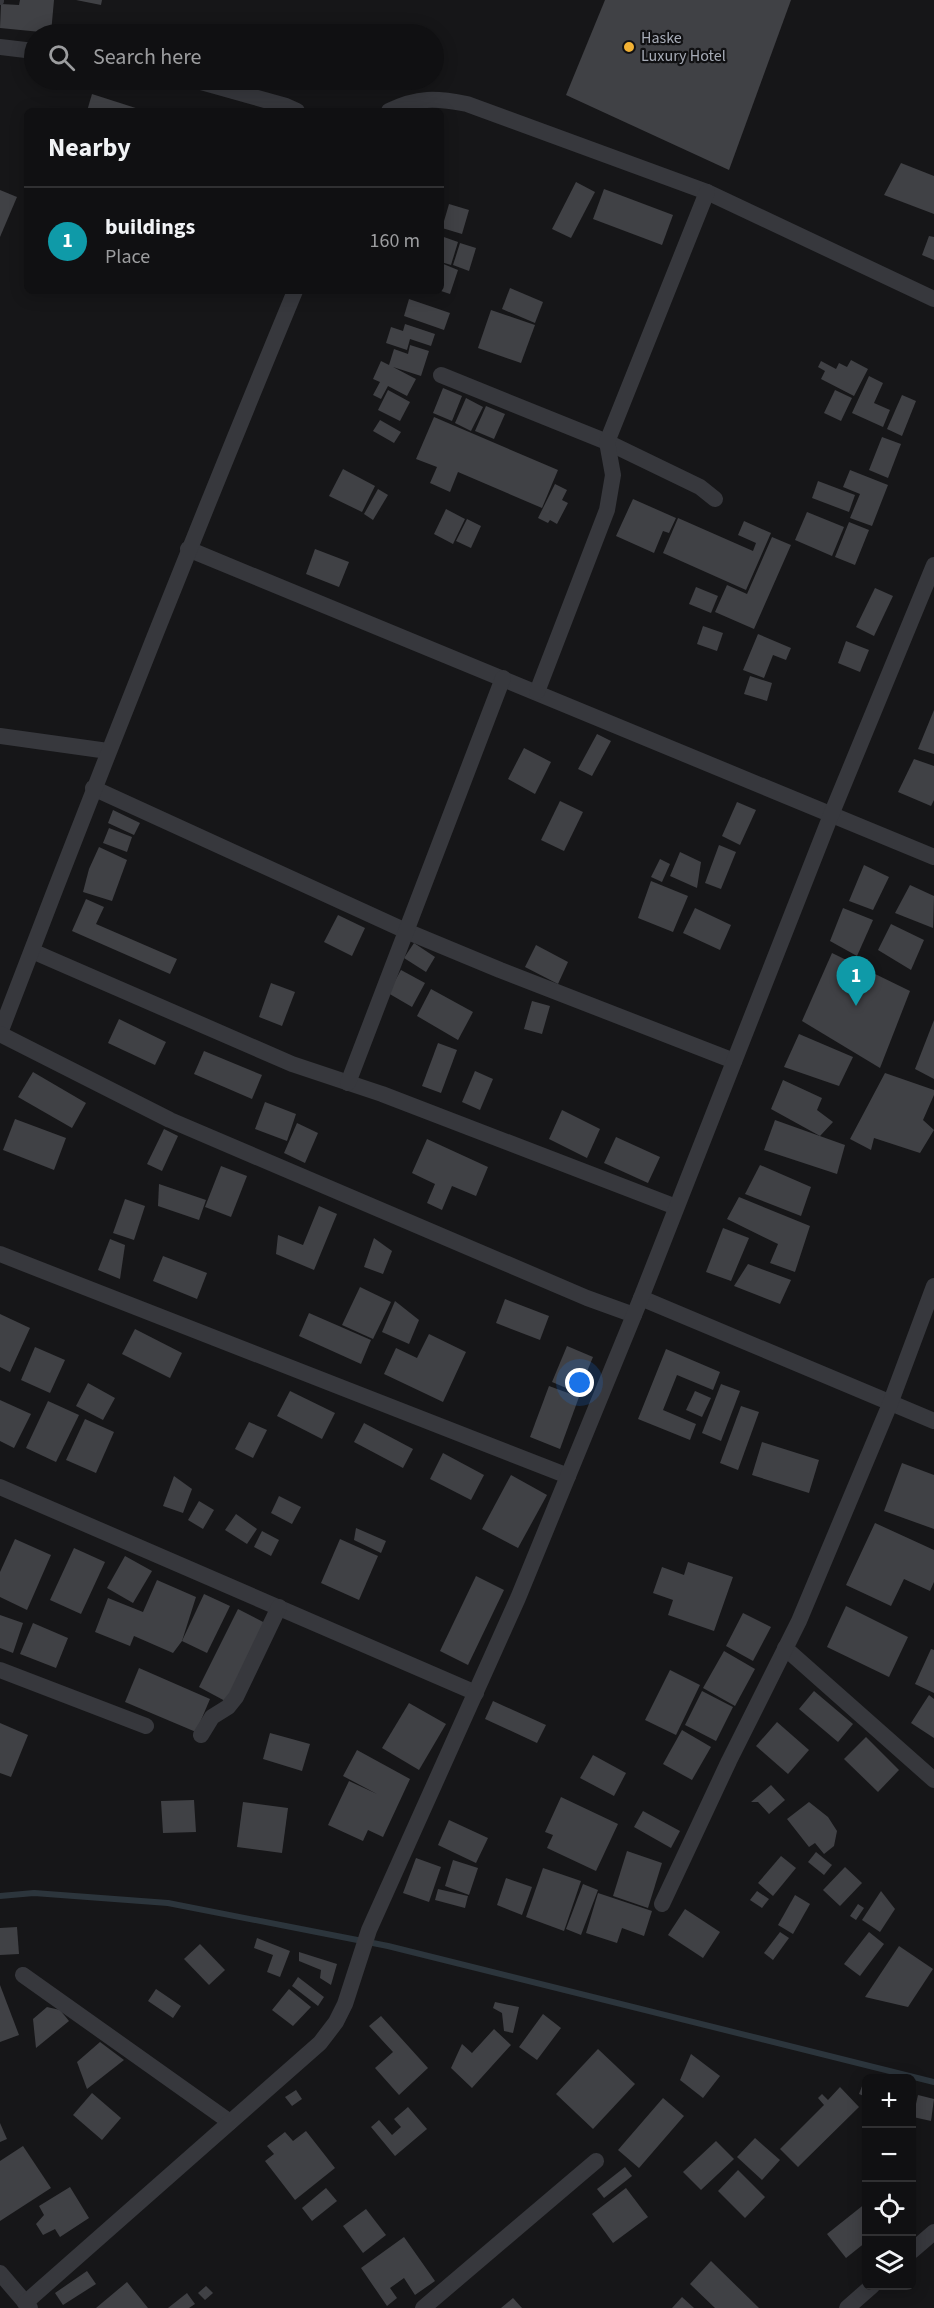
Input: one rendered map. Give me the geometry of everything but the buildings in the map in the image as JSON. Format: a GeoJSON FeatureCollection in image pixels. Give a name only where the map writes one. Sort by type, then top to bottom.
{"type":"FeatureCollection","features":[{"type":"Feature","properties":{"kind":"street"},"geometry":{"type":"LineString","coordinates":[[0,47],[24,50]]}},
{"type":"Feature","properties":{"kind":"street"},"geometry":{"type":"LineString","coordinates":[[229,90],[290,108]]}},
{"type":"Feature","properties":{"kind":"street"},"geometry":{"type":"LineString","coordinates":[[396,108],[419,99],[441,99],[467,104],[707,192],[934,299]]}},
{"type":"Feature","properties":{"kind":"street"},"geometry":{"type":"LineString","coordinates":[[537,692],[607,510],[613,475],[607,442],[707,192]]}},
{"type":"Feature","properties":{"kind":"street"},"geometry":{"type":"LineString","coordinates":[[294,294],[188,549],[93,788],[33,951],[4,1013],[0,1034],[170,1120],[587,1298],[634,1315]]}},
{"type":"Feature","properties":{"kind":"street"},"geometry":{"type":"LineString","coordinates":[[441,375],[607,442],[700,487],[715,499]]}},
{"type":"Feature","properties":{"kind":"street"},"geometry":{"type":"LineString","coordinates":[[188,549],[934,857]]}},
{"type":"Feature","properties":{"kind":"street"},"geometry":{"type":"LineString","coordinates":[[0,2273],[28,2305],[320,2043],[336,2022],[345,2004],[369,1930],[519,1598],[641,1298],[831,815],[934,565]]}},
{"type":"Feature","properties":{"kind":"street"},"geometry":{"type":"LineString","coordinates":[[348,1083],[503,678]]}},
{"type":"Feature","properties":{"kind":"street"},"geometry":{"type":"LineString","coordinates":[[0,736],[108,751]]}},
{"type":"Feature","properties":{"kind":"street"},"geometry":{"type":"LineString","coordinates":[[93,788],[406,931],[533,984],[734,1060]]}},
{"type":"Feature","properties":{"kind":"street"},"geometry":{"type":"LineString","coordinates":[[33,951],[292,1064],[393,1098],[676,1207]]}},
{"type":"Feature","properties":{"kind":"street"},"geometry":{"type":"LineString","coordinates":[[0,1254],[568,1476]]}},
{"type":"Feature","properties":{"kind":"street"},"geometry":{"type":"LineString","coordinates":[[662,1904],[729,1761],[799,1622],[890,1404],[934,1286]]}},
{"type":"Feature","properties":{"kind":"street"},"geometry":{"type":"LineString","coordinates":[[641,1298],[934,1421]]}},
{"type":"Feature","properties":{"kind":"street"},"geometry":{"type":"LineString","coordinates":[[0,1487],[476,1693]]}},
{"type":"Feature","properties":{"kind":"street"},"geometry":{"type":"LineString","coordinates":[[201,1735],[212,1717],[228,1707],[236,1697],[279,1607]]}},
{"type":"Feature","properties":{"kind":"street"},"geometry":{"type":"LineString","coordinates":[[785,1648],[934,1779]]}},
{"type":"Feature","properties":{"kind":"street"},"geometry":{"type":"LineString","coordinates":[[0,1670],[146,1726]]}},
{"type":"Feature","properties":{"kind":"street"},"geometry":{"type":"LineString","coordinates":[[23,1975],[230,2122]]}},
{"type":"Feature","properties":{"kind":"street"},"geometry":{"type":"LineString","coordinates":[[423,2308],[596,2161]]}},
{"type":"Feature","properties":{"kind":"street"},"geometry":{"type":"LineString","coordinates":[[916,2248],[934,2232]]}},
{"type":"Feature","properties":{"kind":"street"},"geometry":{"type":"LineString","coordinates":[[846,2308],[867,2290]]}},
{"type":"Feature","properties":{"kind":"waterway"},"geometry":{"type":"LineString","coordinates":[[0,1896],[34,1893],[168,1903],[388,1946],[934,2082]]}},
{"type":"Feature","properties":{"kind":"place","name":"Haske Luxury Hotel"},"geometry":{"type":"Point","coordinates":[629,47]}},
{"type":"Feature","properties":{"kind":"place","name":"buildings"},"geometry":{"type":"Point","coordinates":[856,1006]}}]}
